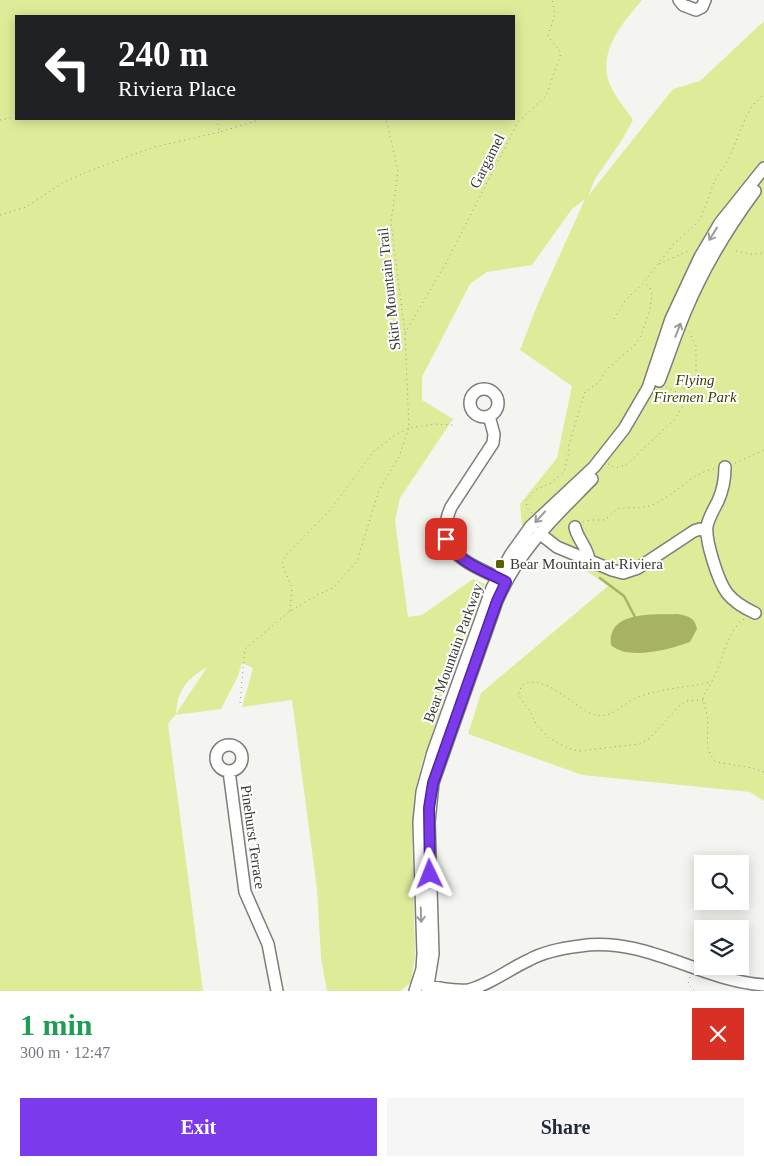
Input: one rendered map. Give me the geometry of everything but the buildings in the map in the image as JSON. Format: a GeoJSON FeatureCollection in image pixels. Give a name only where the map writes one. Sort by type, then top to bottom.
{"type":"FeatureCollection","features":[{"type":"Feature","properties":{"kind":"street"},"geometry":{"type":"LineString","coordinates":[[679,0],[683,6],[696,10],[702,7],[705,0]]}},
{"type":"Feature","properties":{"kind":"street","name":"Bear Mountain Parkway"},"geometry":{"type":"LineString","coordinates":[[422,988],[419,822],[424,781],[450,702],[502,580],[511,554],[531,526],[594,467],[624,429],[648,388],[671,319],[700,257],[720,223],[764,168]]}},
{"type":"Feature","properties":{"kind":"street","name":"Bear Mountain Parkway"},"geometry":{"type":"LineString","coordinates":[[502,580],[539,533],[607,464],[630,433],[654,392],[686,309],[712,256],[738,214],[764,180]]}},
{"type":"Feature","properties":{"kind":"street"},"geometry":{"type":"LineString","coordinates":[[489,416],[494,434],[493,443],[451,507],[444,528],[450,547],[456,554],[502,580]]}},
{"type":"Feature","properties":{"kind":"street"},"geometry":{"type":"LineString","coordinates":[[725,467],[722,490],[708,520],[706,532],[722,586],[734,600],[755,613]]}},
{"type":"Feature","properties":{"kind":"street"},"geometry":{"type":"LineString","coordinates":[[575,527],[578,538],[589,556],[589,561]]}},
{"type":"Feature","properties":{"kind":"street"},"geometry":{"type":"LineString","coordinates":[[539,533],[557,547],[623,573],[638,568],[694,531],[700,529],[706,532]]}},
{"type":"Feature","properties":{"kind":"street","name":"Pinehurst Terrace"},"geometry":{"type":"LineString","coordinates":[[229,771],[245,892],[268,944],[276,991]]}},
{"type":"Feature","properties":{"kind":"street"},"geometry":{"type":"LineString","coordinates":[[422,988],[466,990],[483,984],[531,958],[581,946],[618,945],[653,952],[694,966]]}},
{"type":"Feature","properties":{"kind":"street"},"geometry":{"type":"LineString","coordinates":[[718,975],[732,980],[764,985]]}},
{"type":"Feature","properties":{"kind":"path","name":"Gargamel"},"geometry":{"type":"LineString","coordinates":[[405,334],[446,264],[518,122],[546,96],[561,53],[548,36],[555,14],[552,0]]}},
{"type":"Feature","properties":{"kind":"path"},"geometry":{"type":"LineString","coordinates":[[614,319],[620,306],[644,282],[673,245],[697,224],[706,206],[715,180],[728,160],[746,118],[764,94]]}},
{"type":"Feature","properties":{"kind":"path"},"geometry":{"type":"LineString","coordinates":[[0,120],[15,117]]}},
{"type":"Feature","properties":{"kind":"path"},"geometry":{"type":"LineString","coordinates":[[216,120],[220,132]]}},
{"type":"Feature","properties":{"kind":"path"},"geometry":{"type":"LineString","coordinates":[[0,215],[26,207],[64,182],[154,147],[220,132],[259,120]]}},
{"type":"Feature","properties":{"kind":"path","name":"Skirt Mountain Trail"},"geometry":{"type":"LineString","coordinates":[[386,120],[398,171],[391,222],[405,334],[409,428]]}},
{"type":"Feature","properties":{"kind":"path"},"geometry":{"type":"LineString","coordinates":[[658,265],[688,251]]}},
{"type":"Feature","properties":{"kind":"path"},"geometry":{"type":"LineString","coordinates":[[736,251],[751,254],[764,253]]}},
{"type":"Feature","properties":{"kind":"path"},"geometry":{"type":"LineString","coordinates":[[532,513],[527,508],[526,500],[535,490],[551,482],[564,472],[566,468],[569,444],[585,392],[600,382],[608,369],[630,350],[641,336],[650,309],[652,294],[650,288],[644,282]]}},
{"type":"Feature","properties":{"kind":"path"},"geometry":{"type":"LineString","coordinates":[[607,464],[616,468],[626,465],[674,419],[688,397],[694,384],[696,346],[687,329]]}},
{"type":"Feature","properties":{"kind":"path"},"geometry":{"type":"LineString","coordinates":[[683,394],[687,383],[694,384]]}},
{"type":"Feature","properties":{"kind":"path"},"geometry":{"type":"LineString","coordinates":[[666,386],[688,397]]}},
{"type":"Feature","properties":{"kind":"path"},"geometry":{"type":"LineString","coordinates":[[678,386],[685,389]]}},
{"type":"Feature","properties":{"kind":"path"},"geometry":{"type":"LineString","coordinates":[[290,611],[292,588],[282,564],[286,554],[330,510],[374,451],[394,436],[409,428],[434,424],[454,425]]}},
{"type":"Feature","properties":{"kind":"path"},"geometry":{"type":"LineString","coordinates":[[240,703],[245,649],[290,611],[317,595],[334,588],[357,561],[379,490],[399,456],[409,428]]}},
{"type":"Feature","properties":{"kind":"path"},"geometry":{"type":"LineString","coordinates":[[575,527],[587,520],[606,520],[617,509],[637,509],[652,505],[702,472],[725,467],[764,450]]}},
{"type":"Feature","properties":{"kind":"path"},"geometry":{"type":"LineString","coordinates":[[755,613],[742,621],[731,633],[703,700],[708,717],[707,741],[712,758],[720,764],[753,768],[764,772]]}},
{"type":"Feature","properties":{"kind":"path"},"geometry":{"type":"LineString","coordinates":[[703,700],[686,701],[680,705],[650,738],[640,744],[579,751],[567,748],[548,738],[537,726],[530,711],[518,695],[522,685],[537,683],[556,690],[593,714],[606,716],[648,693],[712,682]]}},
{"type":"Feature","properties":{"kind":"path"},"geometry":{"type":"LineString","coordinates":[[694,966],[688,984],[695,991]]}},
{"type":"Feature","properties":{"kind":"green space","name":"Flying Firemen Park"},"geometry":{"type":"Polygon","coordinates":[[[0,0],[642,0],[615,36],[610,46],[606,68],[612,90],[633,120],[622,140],[595,179],[588,196],[673,89],[700,81],[764,21],[764,801],[750,792],[582,775],[468,734],[481,693],[608,586],[522,526],[520,504],[557,458],[572,386],[520,350],[538,303],[585,199],[572,209],[532,265],[487,272],[470,284],[422,377],[422,400],[453,419],[400,498],[395,521],[408,617],[422,615],[473,579],[485,584],[456,664],[444,670],[438,687],[444,699],[422,762],[414,797],[412,834],[415,957],[411,982],[401,991],[327,991],[321,958],[317,889],[292,700],[242,707],[253,668],[242,663],[238,676],[221,709],[175,715],[168,724],[203,991],[0,991],[0,0]],[[207,667],[184,686],[177,705],[176,714],[207,667]]]}},
{"type":"Feature","properties":{"kind":"shaded area"},"geometry":{"type":"Polygon","coordinates":[[[678,614],[691,618],[695,622],[697,629],[690,642],[672,648],[638,653],[618,650],[611,645],[612,634],[616,626],[624,620],[645,615],[678,614]]]}},
{"type":"Feature","properties":{"kind":"waterway"},"geometry":{"type":"LineString","coordinates":[[600,578],[624,596],[635,617]]}},
{"type":"Feature","properties":{"kind":"place","name":"Bear Mountain at Riviera"},"geometry":{"type":"Point","coordinates":[500,564]}},
{"type":"Feature","properties":{"kind":"route"},"geometry":{"type":"LineString","coordinates":[[430,874],[429,808],[433,783],[497,601],[506,582],[463,560],[450,547],[446,539]]}}]}
